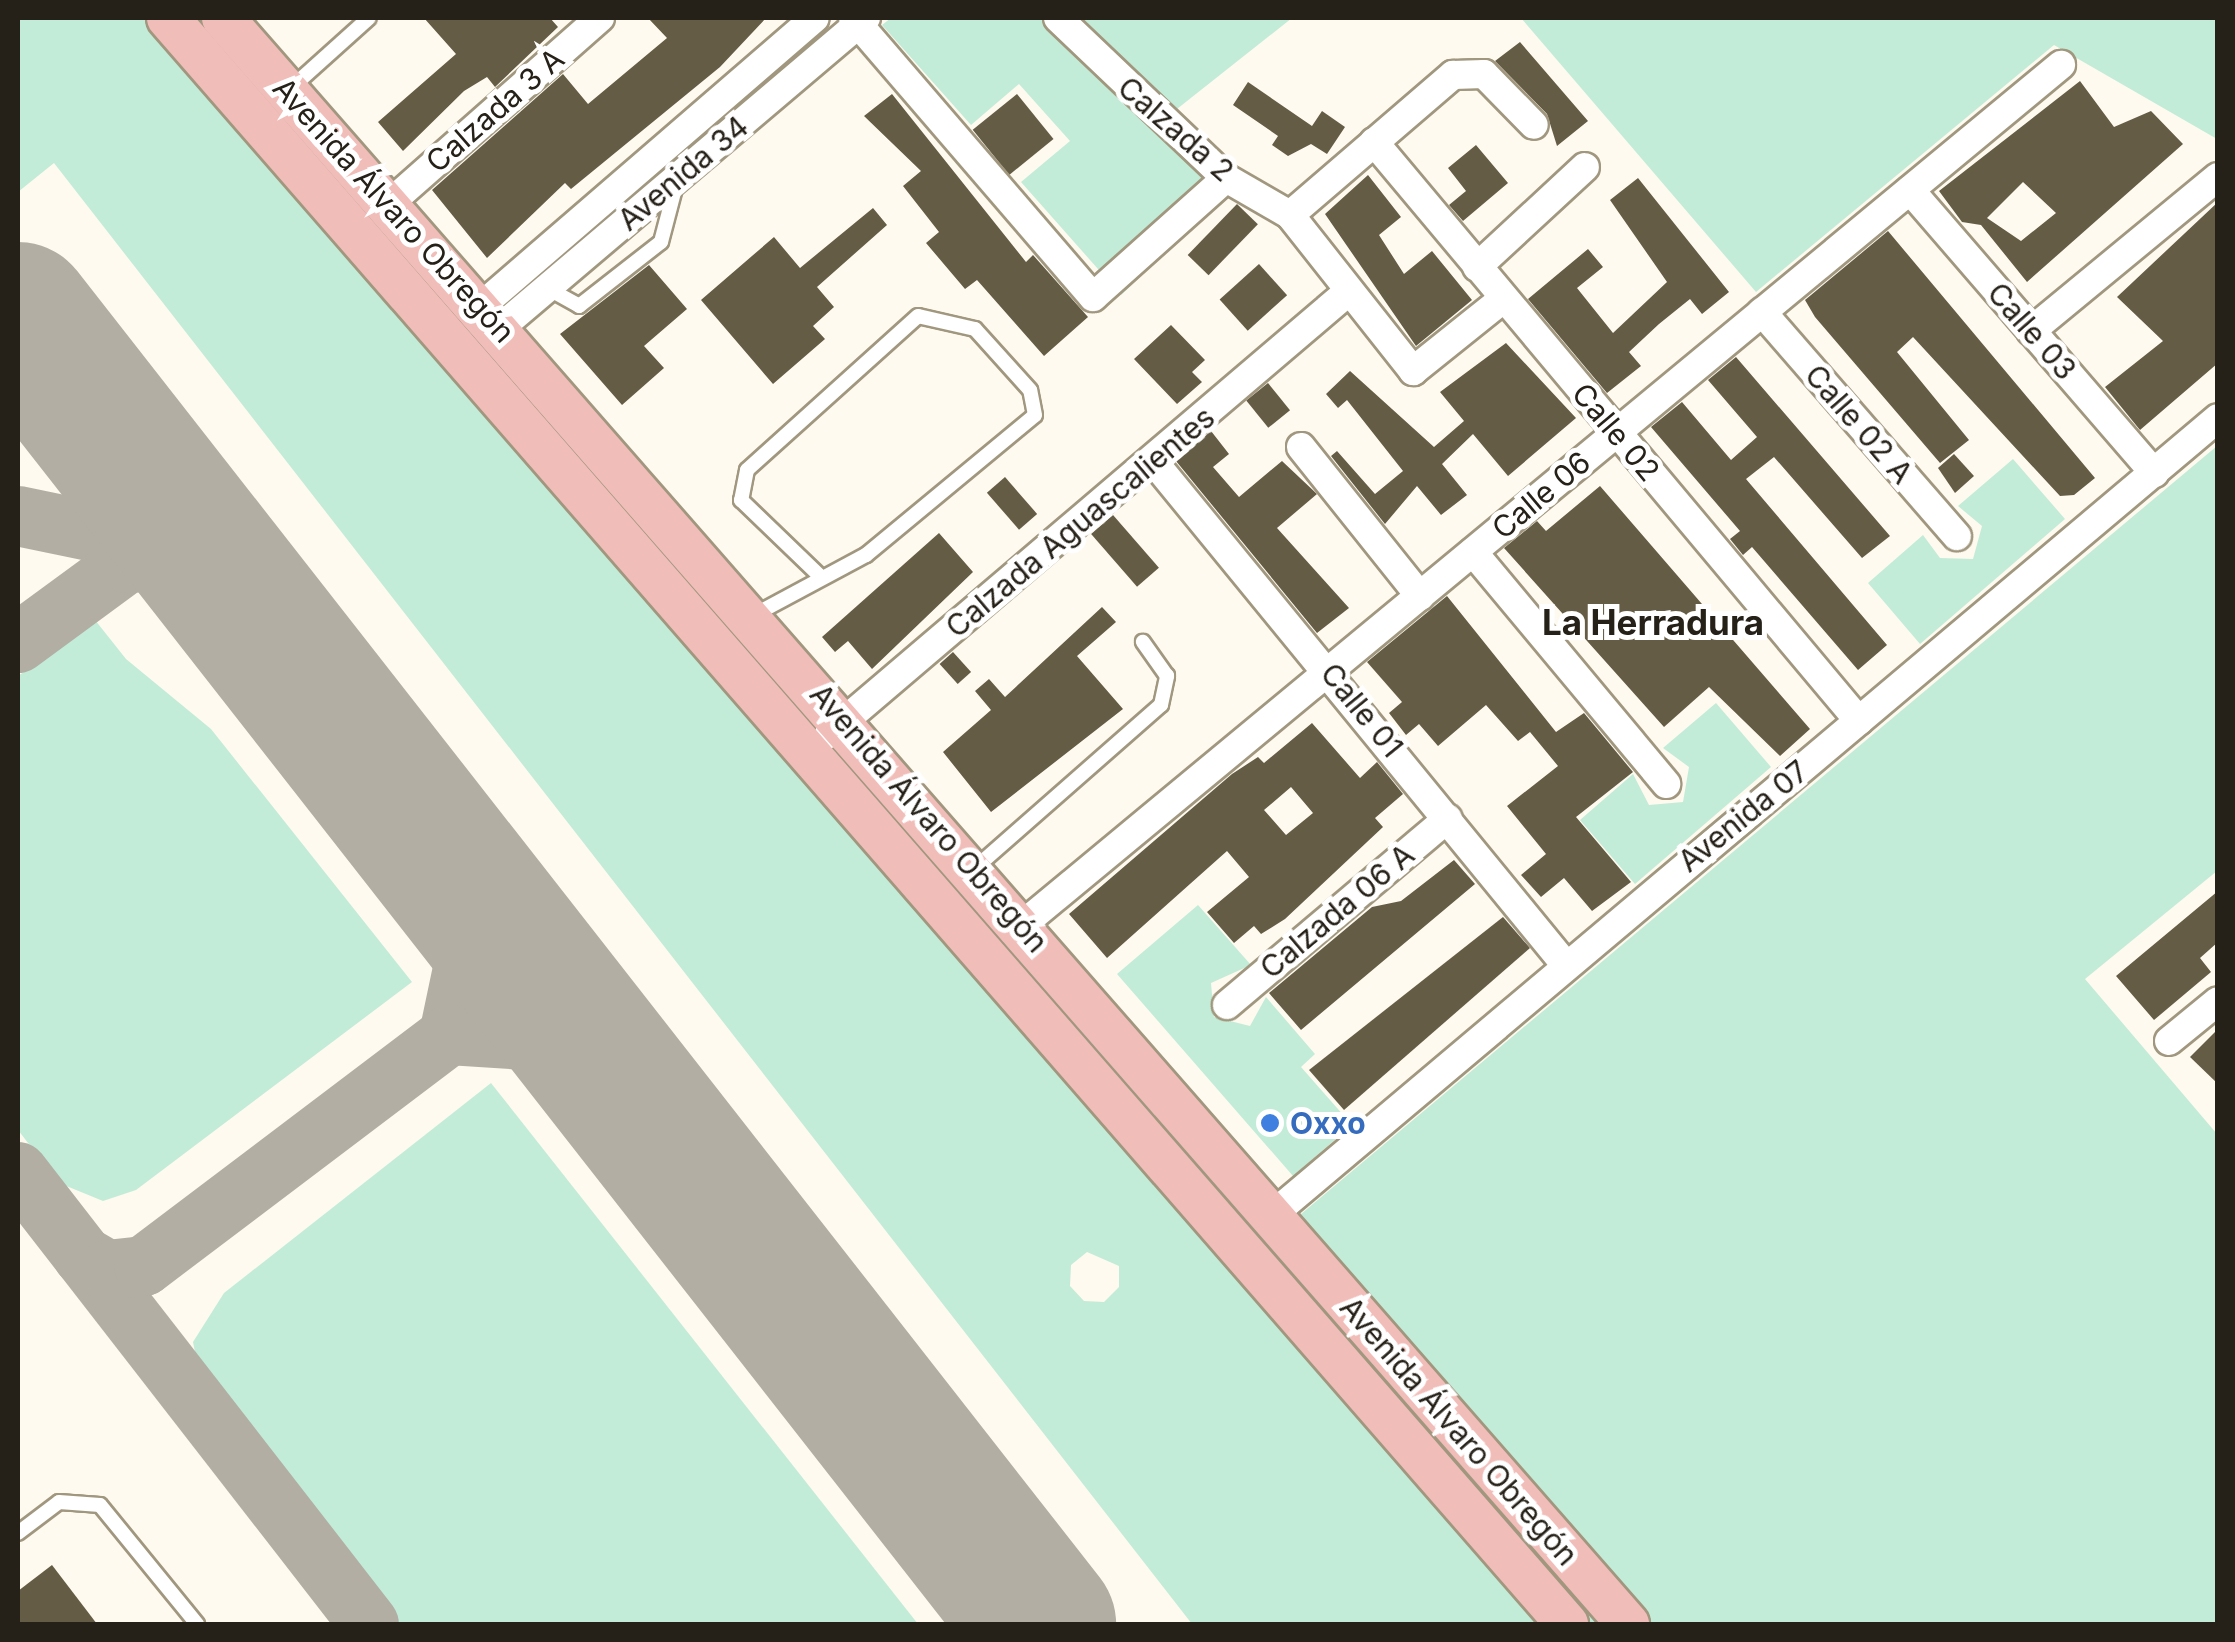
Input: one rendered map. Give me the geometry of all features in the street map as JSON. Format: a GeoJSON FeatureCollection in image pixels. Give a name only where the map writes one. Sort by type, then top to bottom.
{"type":"FeatureCollection","features":[{"type":"Feature","properties":{"kind":"main road","name":"Avenida Álvaro Obregón"},"geometry":{"type":"LineString","coordinates":[[168,18],[223,38],[288,90],[844,721],[1628,1624]]}},
{"type":"Feature","properties":{"kind":"main road","name":"Avenida Álvaro Obregón"},"geometry":{"type":"LineString","coordinates":[[223,38],[810,750],[1567,1624]]}},
{"type":"Feature","properties":{"kind":"street","name":"Calzada 3 A"},"geometry":{"type":"LineString","coordinates":[[390,203],[600,18]]}},
{"type":"Feature","properties":{"kind":"street","name":"Avenida 34"},"geometry":{"type":"LineString","coordinates":[[490,318],[622,184],[815,18]]}},
{"type":"Feature","properties":{"kind":"street","name":"Calzada 2"},"geometry":{"type":"LineString","coordinates":[[1058,18],[1226,178],[1290,215],[1413,371],[1503,298]]}},
{"type":"Feature","properties":{"kind":"street","name":"Avenida 34"},"geometry":{"type":"LineString","coordinates":[[490,318],[547,288],[860,20]]}},
{"type":"Feature","properties":{"kind":"street"},"geometry":{"type":"LineString","coordinates":[[860,20],[1093,297],[1226,178]]}},
{"type":"Feature","properties":{"kind":"street","name":"Calle 06"},"geometry":{"type":"LineString","coordinates":[[1022,925],[2060,65]]}},
{"type":"Feature","properties":{"kind":"street"},"geometry":{"type":"LineString","coordinates":[[1290,215],[1453,75],[1484,74],[1534,124]]}},
{"type":"Feature","properties":{"kind":"street","name":"Calle 02"},"geometry":{"type":"LineString","coordinates":[[1374,142],[1859,721]]}},
{"type":"Feature","properties":{"kind":"street"},"geometry":{"type":"LineString","coordinates":[[1477,267],[1584,168]]}},
{"type":"Feature","properties":{"kind":"street"},"geometry":{"type":"LineString","coordinates":[[2031,331],[2218,177]]}},
{"type":"Feature","properties":{"kind":"street"},"geometry":{"type":"LineString","coordinates":[[622,184],[642,208]]}},
{"type":"Feature","properties":{"kind":"street","name":"Calle 03"},"geometry":{"type":"LineString","coordinates":[[1910,190],[2154,473]]}},
{"type":"Feature","properties":{"kind":"street","name":"Calzada Aguascalientes"},"geometry":{"type":"LineString","coordinates":[[810,750],[1154,462],[1349,291]]}},
{"type":"Feature","properties":{"kind":"street","name":"Calle 02 A"},"geometry":{"type":"LineString","coordinates":[[1762,312],[1957,536]]}},
{"type":"Feature","properties":{"kind":"street","name":"Avenida 07"},"geometry":{"type":"LineString","coordinates":[[1271,1216],[1564,964],[2218,418]]}},
{"type":"Feature","properties":{"kind":"street"},"geometry":{"type":"LineString","coordinates":[[1301,447],[1420,596]]}},
{"type":"Feature","properties":{"kind":"street","name":"Calle 01"},"geometry":{"type":"LineString","coordinates":[[1154,462],[1330,670],[1564,964]]}},
{"type":"Feature","properties":{"kind":"street"},"geometry":{"type":"LineString","coordinates":[[1473,552],[1666,784]]}},
{"type":"Feature","properties":{"kind":"street","name":"Calzada 06 A"},"geometry":{"type":"LineString","coordinates":[[1226,1004],[1448,818]]}},
{"type":"Feature","properties":{"kind":"street"},"geometry":{"type":"LineString","coordinates":[[2169,1040],[2218,1001]]}},
{"type":"Feature","properties":{"kind":"lane"},"geometry":{"type":"LineString","coordinates":[[288,90],[370,18]]}},
{"type":"Feature","properties":{"kind":"lane"},"geometry":{"type":"LineString","coordinates":[[547,288],[579,306],[661,242],[677,178]]}},
{"type":"Feature","properties":{"kind":"lane"},"geometry":{"type":"LineString","coordinates":[[752,616],[818,574],[866,555],[1036,414],[1030,390],[975,329],[918,316],[747,470],[741,500],[818,574]]}},
{"type":"Feature","properties":{"kind":"lane"},"geometry":{"type":"LineString","coordinates":[[973,870],[1160,705],[1167,676],[1143,642]]}},
{"type":"Feature","properties":{"kind":"lane"},"geometry":{"type":"LineString","coordinates":[[18,1533],[59,1502],[100,1504],[197,1624]]}},
{"type":"Feature","properties":{"kind":"green space"},"geometry":{"type":"Polygon","coordinates":[[[18,18],[250,18],[1301,1214],[2217,446],[2217,871],[2085,979],[2217,1134],[2217,1624],[1192,1624],[54,163],[18,192],[18,18]],[[1087,1252],[1071,1265],[1070,1286],[1084,1301],[1104,1302],[1119,1287],[1119,1266],[1087,1252]]]}},
{"type":"Feature","properties":{"kind":"green space"},"geometry":{"type":"Polygon","coordinates":[[[891,18],[1292,18],[1158,124],[1232,191],[1121,295],[1021,182],[1070,141],[1019,84],[971,125],[882,25],[891,18]]]}},
{"type":"Feature","properties":{"kind":"green space"},"geometry":{"type":"Polygon","coordinates":[[[1521,18],[2217,18],[2217,139],[2054,45],[1756,292],[1521,18]]]}},
{"type":"Feature","properties":{"kind":"green space"},"geometry":{"type":"Polygon","coordinates":[[[2013,459],[2065,519],[1920,644],[1868,583],[1923,535],[1940,558],[1973,559],[1982,526],[1958,506],[2013,459]]]}},
{"type":"Feature","properties":{"kind":"green space"},"geometry":{"type":"Polygon","coordinates":[[[95,620],[126,659],[211,729],[412,982],[136,1190],[103,1201],[59,1183],[18,1130],[18,676],[95,620]]]}},
{"type":"Feature","properties":{"kind":"green space"},"geometry":{"type":"Polygon","coordinates":[[[1716,703],[1771,767],[1635,884],[1580,820],[1633,774],[1649,805],[1683,802],[1689,767],[1663,748],[1716,703]]]}},
{"type":"Feature","properties":{"kind":"green space"},"geometry":{"type":"Polygon","coordinates":[[[1198,905],[1251,965],[1211,983],[1214,1017],[1250,1026],[1266,997],[1315,1054],[1301,1067],[1352,1125],[1293,1176],[1117,974],[1198,905]]]}},
{"type":"Feature","properties":{"kind":"green space"},"geometry":{"type":"Polygon","coordinates":[[[491,1083],[918,1624],[393,1624],[199,1372],[193,1342],[224,1293],[491,1083]]]}},
{"type":"Feature","properties":{"kind":"building"},"geometry":{"type":"Polygon","coordinates":[[[424,18],[550,18],[558,27],[495,87],[487,77],[464,91],[403,151],[378,122],[456,54],[424,18]]]}},
{"type":"Feature","properties":{"kind":"building"},"geometry":{"type":"Polygon","coordinates":[[[648,18],[766,18],[720,67],[571,189],[565,183],[487,258],[432,190],[563,74],[588,104],[667,38],[648,18]]]}},
{"type":"Feature","properties":{"kind":"building"},"geometry":{"type":"Polygon","coordinates":[[[1520,42],[1588,121],[1557,146],[1547,114],[1495,61],[1520,42]]]}},
{"type":"Feature","properties":{"kind":"building"},"geometry":{"type":"Polygon","coordinates":[[[2080,81],[2114,127],[2151,111],[2183,144],[2027,282],[1981,225],[1962,222],[1939,191],[2080,81]],[[2023,182],[1987,218],[2021,241],[2056,213],[2023,182]]]}},
{"type":"Feature","properties":{"kind":"building"},"geometry":{"type":"Polygon","coordinates":[[[1248,82],[1312,126],[1322,111],[1345,127],[1327,154],[1311,144],[1288,156],[1272,145],[1278,136],[1233,105],[1248,82]]]}},
{"type":"Feature","properties":{"kind":"building"},"geometry":{"type":"Polygon","coordinates":[[[892,94],[1026,262],[1033,255],[1088,317],[1044,356],[977,280],[965,289],[926,243],[939,232],[903,186],[921,171],[864,116],[892,94]]]}},
{"type":"Feature","properties":{"kind":"building"},"geometry":{"type":"Polygon","coordinates":[[[1017,94],[1054,139],[1009,175],[973,130],[1017,94]]]}},
{"type":"Feature","properties":{"kind":"building"},"geometry":{"type":"Polygon","coordinates":[[[1476,145],[1508,183],[1463,221],[1449,205],[1466,191],[1448,168],[1476,145]]]}},
{"type":"Feature","properties":{"kind":"building"},"geometry":{"type":"Polygon","coordinates":[[[1368,175],[1401,217],[1379,235],[1404,274],[1432,251],[1472,300],[1416,346],[1325,214],[1368,175]]]}},
{"type":"Feature","properties":{"kind":"building"},"geometry":{"type":"Polygon","coordinates":[[[1638,178],[1729,292],[1702,314],[1690,299],[1659,324],[1629,352],[1641,366],[1607,393],[1528,299],[1588,249],[1603,267],[1577,288],[1613,333],[1667,282],[1610,200],[1638,178]]]}},
{"type":"Feature","properties":{"kind":"building"},"geometry":{"type":"Polygon","coordinates":[[[2218,202],[2218,363],[2140,430],[2105,387],[2163,341],[2117,297],[2218,202]]]}},
{"type":"Feature","properties":{"kind":"building"},"geometry":{"type":"Polygon","coordinates":[[[1237,204],[1258,224],[1209,275],[1188,255],[1237,204]]]}},
{"type":"Feature","properties":{"kind":"building"},"geometry":{"type":"Polygon","coordinates":[[[873,208],[887,225],[817,287],[834,307],[813,326],[825,339],[773,384],[701,300],[774,237],[800,268],[873,208]]]}},
{"type":"Feature","properties":{"kind":"building"},"geometry":{"type":"Polygon","coordinates":[[[1888,231],[2095,478],[2074,495],[2060,496],[1913,337],[1897,352],[1969,440],[1940,463],[1815,317],[1805,300],[1888,231]]]}},
{"type":"Feature","properties":{"kind":"building"},"geometry":{"type":"Polygon","coordinates":[[[1259,264],[1287,295],[1248,331],[1220,299],[1259,264]]]}},
{"type":"Feature","properties":{"kind":"building"},"geometry":{"type":"Polygon","coordinates":[[[649,265],[687,309],[644,346],[664,368],[622,405],[560,334],[649,265]]]}},
{"type":"Feature","properties":{"kind":"building"},"geometry":{"type":"Polygon","coordinates":[[[1171,325],[1205,360],[1192,372],[1202,382],[1177,404],[1134,359],[1171,325]]]}},
{"type":"Feature","properties":{"kind":"building"},"geometry":{"type":"Polygon","coordinates":[[[1506,343],[1576,418],[1508,476],[1473,434],[1442,464],[1467,495],[1441,515],[1417,486],[1385,524],[1331,456],[1337,451],[1375,494],[1403,471],[1347,400],[1338,408],[1326,394],[1350,371],[1434,447],[1464,421],[1440,392],[1506,343]]]}},
{"type":"Feature","properties":{"kind":"building"},"geometry":{"type":"Polygon","coordinates":[[[1736,357],[1890,536],[1862,558],[1774,457],[1746,479],[1887,645],[1858,670],[1752,547],[1743,555],[1730,539],[1740,531],[1651,427],[1682,402],[1731,460],[1757,437],[1708,380],[1736,357]]]}},
{"type":"Feature","properties":{"kind":"building"},"geometry":{"type":"Polygon","coordinates":[[[1268,383],[1290,410],[1268,428],[1246,401],[1268,383]]]}},
{"type":"Feature","properties":{"kind":"building"},"geometry":{"type":"Polygon","coordinates":[[[1211,431],[1229,454],[1213,467],[1239,497],[1282,461],[1317,494],[1277,528],[1349,608],[1317,633],[1176,461],[1211,431]]]}},
{"type":"Feature","properties":{"kind":"building"},"geometry":{"type":"Polygon","coordinates":[[[1954,454],[1974,476],[1955,493],[1938,468],[1954,454]]]}},
{"type":"Feature","properties":{"kind":"building"},"geometry":{"type":"Polygon","coordinates":[[[1005,477],[1037,514],[1019,530],[987,493],[1005,477]]]}},
{"type":"Feature","properties":{"kind":"building"},"geometry":{"type":"Polygon","coordinates":[[[1600,486],[1810,729],[1780,756],[1709,687],[1664,727],[1504,548],[1537,521],[1546,531],[1600,486]]]}},
{"type":"Feature","properties":{"kind":"building"},"geometry":{"type":"Polygon","coordinates":[[[1113,515],[1159,568],[1137,587],[1091,534],[1113,515]]]}},
{"type":"Feature","properties":{"kind":"building"},"geometry":{"type":"Polygon","coordinates":[[[939,533],[973,572],[872,669],[848,641],[835,652],[822,637],[939,533]]]}},
{"type":"Feature","properties":{"kind":"building"},"geometry":{"type":"Polygon","coordinates":[[[1447,596],[1556,732],[1584,713],[1633,772],[1576,817],[1631,882],[1592,911],[1564,878],[1541,897],[1521,875],[1546,854],[1507,806],[1558,766],[1530,732],[1518,741],[1486,705],[1438,746],[1419,724],[1406,735],[1389,713],[1402,702],[1367,662],[1447,596]]]}},
{"type":"Feature","properties":{"kind":"building"},"geometry":{"type":"Polygon","coordinates":[[[1102,607],[1116,622],[1077,656],[1123,709],[991,812],[943,752],[991,710],[975,691],[989,679],[1005,697],[1102,607]]]}},
{"type":"Feature","properties":{"kind":"building"},"geometry":{"type":"Polygon","coordinates":[[[953,652],[971,672],[958,684],[940,664],[953,652]]]}},
{"type":"Feature","properties":{"kind":"building"},"geometry":{"type":"Polygon","coordinates":[[[1312,723],[1360,778],[1377,762],[1403,794],[1375,818],[1383,827],[1285,919],[1261,934],[1254,926],[1234,943],[1207,912],[1249,877],[1227,851],[1107,958],[1069,914],[1232,774],[1258,757],[1264,763],[1312,723]],[[1291,787],[1264,810],[1286,835],[1313,813],[1291,787]]]}},
{"type":"Feature","properties":{"kind":"building"},"geometry":{"type":"Polygon","coordinates":[[[1454,860],[1475,884],[1301,1030],[1269,993],[1372,907],[1401,901],[1454,860]]]}},
{"type":"Feature","properties":{"kind":"building"},"geometry":{"type":"Polygon","coordinates":[[[2218,891],[2218,942],[2200,958],[2211,972],[2154,1020],[2116,976],[2218,891]]]}},
{"type":"Feature","properties":{"kind":"building"},"geometry":{"type":"Polygon","coordinates":[[[1503,917],[1530,948],[1344,1110],[1309,1070],[1503,917]]]}},
{"type":"Feature","properties":{"kind":"building"},"geometry":{"type":"Polygon","coordinates":[[[2218,1029],[2218,1084],[2190,1057],[2218,1029]]]}},
{"type":"Feature","properties":{"kind":"building"},"geometry":{"type":"Polygon","coordinates":[[[52,1565],[97,1624],[18,1624],[18,1591],[52,1565]]]}},
{"type":"Feature","properties":{"kind":"taxiway"},"geometry":{"type":"LineString","coordinates":[[18,327],[48,356]]}},
{"type":"Feature","properties":{"kind":"taxiway"},"geometry":{"type":"LineString","coordinates":[[18,516],[163,546],[231,590]]}},
{"type":"Feature","properties":{"kind":"taxiway"},"geometry":{"type":"LineString","coordinates":[[18,643],[127,563],[186,559]]}},
{"type":"Feature","properties":{"kind":"taxiway"},"geometry":{"type":"LineString","coordinates":[[440,857],[468,945],[449,1035]]}},
{"type":"Feature","properties":{"kind":"taxiway"},"geometry":{"type":"LineString","coordinates":[[83,1256],[107,1270],[144,1266],[449,1035],[543,1041],[584,1058],[623,1090]]}},
{"type":"Feature","properties":{"kind":"taxiway"},"geometry":{"type":"LineString","coordinates":[[18,1172],[369,1624]]}},
{"type":"Feature","properties":{"kind":"taxiway"},"geometry":{"type":"LineString","coordinates":[[977,1543],[1005,1624]]}},
{"type":"Feature","properties":{"kind":"runway"},"geometry":{"type":"LineString","coordinates":[[18,317],[1041,1624]]}},
{"type":"Feature","properties":{"kind":"place","name":"Oxxo"},"geometry":{"type":"Point","coordinates":[1270,1123]}},
{"type":"Feature","properties":{"kind":"district","name":"La Herradura"},"geometry":{"type":"Point","coordinates":[1653,622]}}]}
